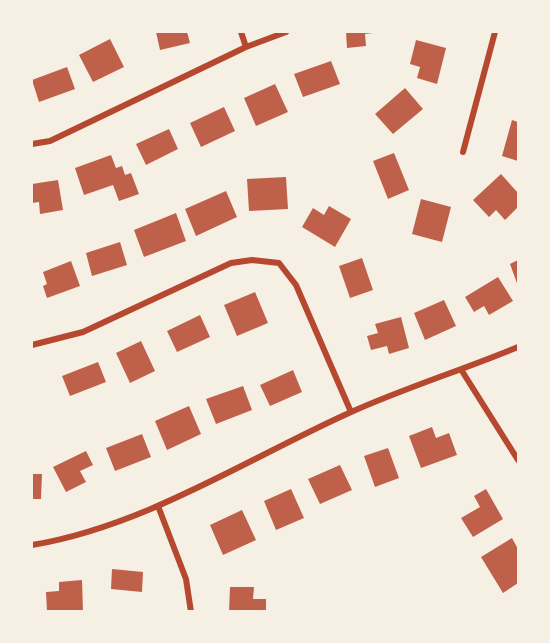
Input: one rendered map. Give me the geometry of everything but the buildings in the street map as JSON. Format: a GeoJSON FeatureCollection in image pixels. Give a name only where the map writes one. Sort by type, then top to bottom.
{"type":"FeatureCollection","features":[{"type":"Feature","properties":{"kind":"street"},"geometry":{"type":"LineString","coordinates":[[241,32],[246,46]]}},
{"type":"Feature","properties":{"kind":"street"},"geometry":{"type":"LineString","coordinates":[[32,144],[50,141],[246,46],[286,32]]}},
{"type":"Feature","properties":{"kind":"street"},"geometry":{"type":"LineString","coordinates":[[463,152],[495,32]]}},
{"type":"Feature","properties":{"kind":"street"},"geometry":{"type":"LineString","coordinates":[[32,345],[83,332],[231,263],[252,260],[279,263],[296,285],[351,412]]}},
{"type":"Feature","properties":{"kind":"street"},"geometry":{"type":"LineString","coordinates":[[32,545],[66,539],[158,506],[351,412],[462,371],[519,347]]}},
{"type":"Feature","properties":{"kind":"street"},"geometry":{"type":"LineString","coordinates":[[462,371],[519,460]]}},
{"type":"Feature","properties":{"kind":"street"},"geometry":{"type":"LineString","coordinates":[[158,506],[186,579],[191,612]]}}]}
